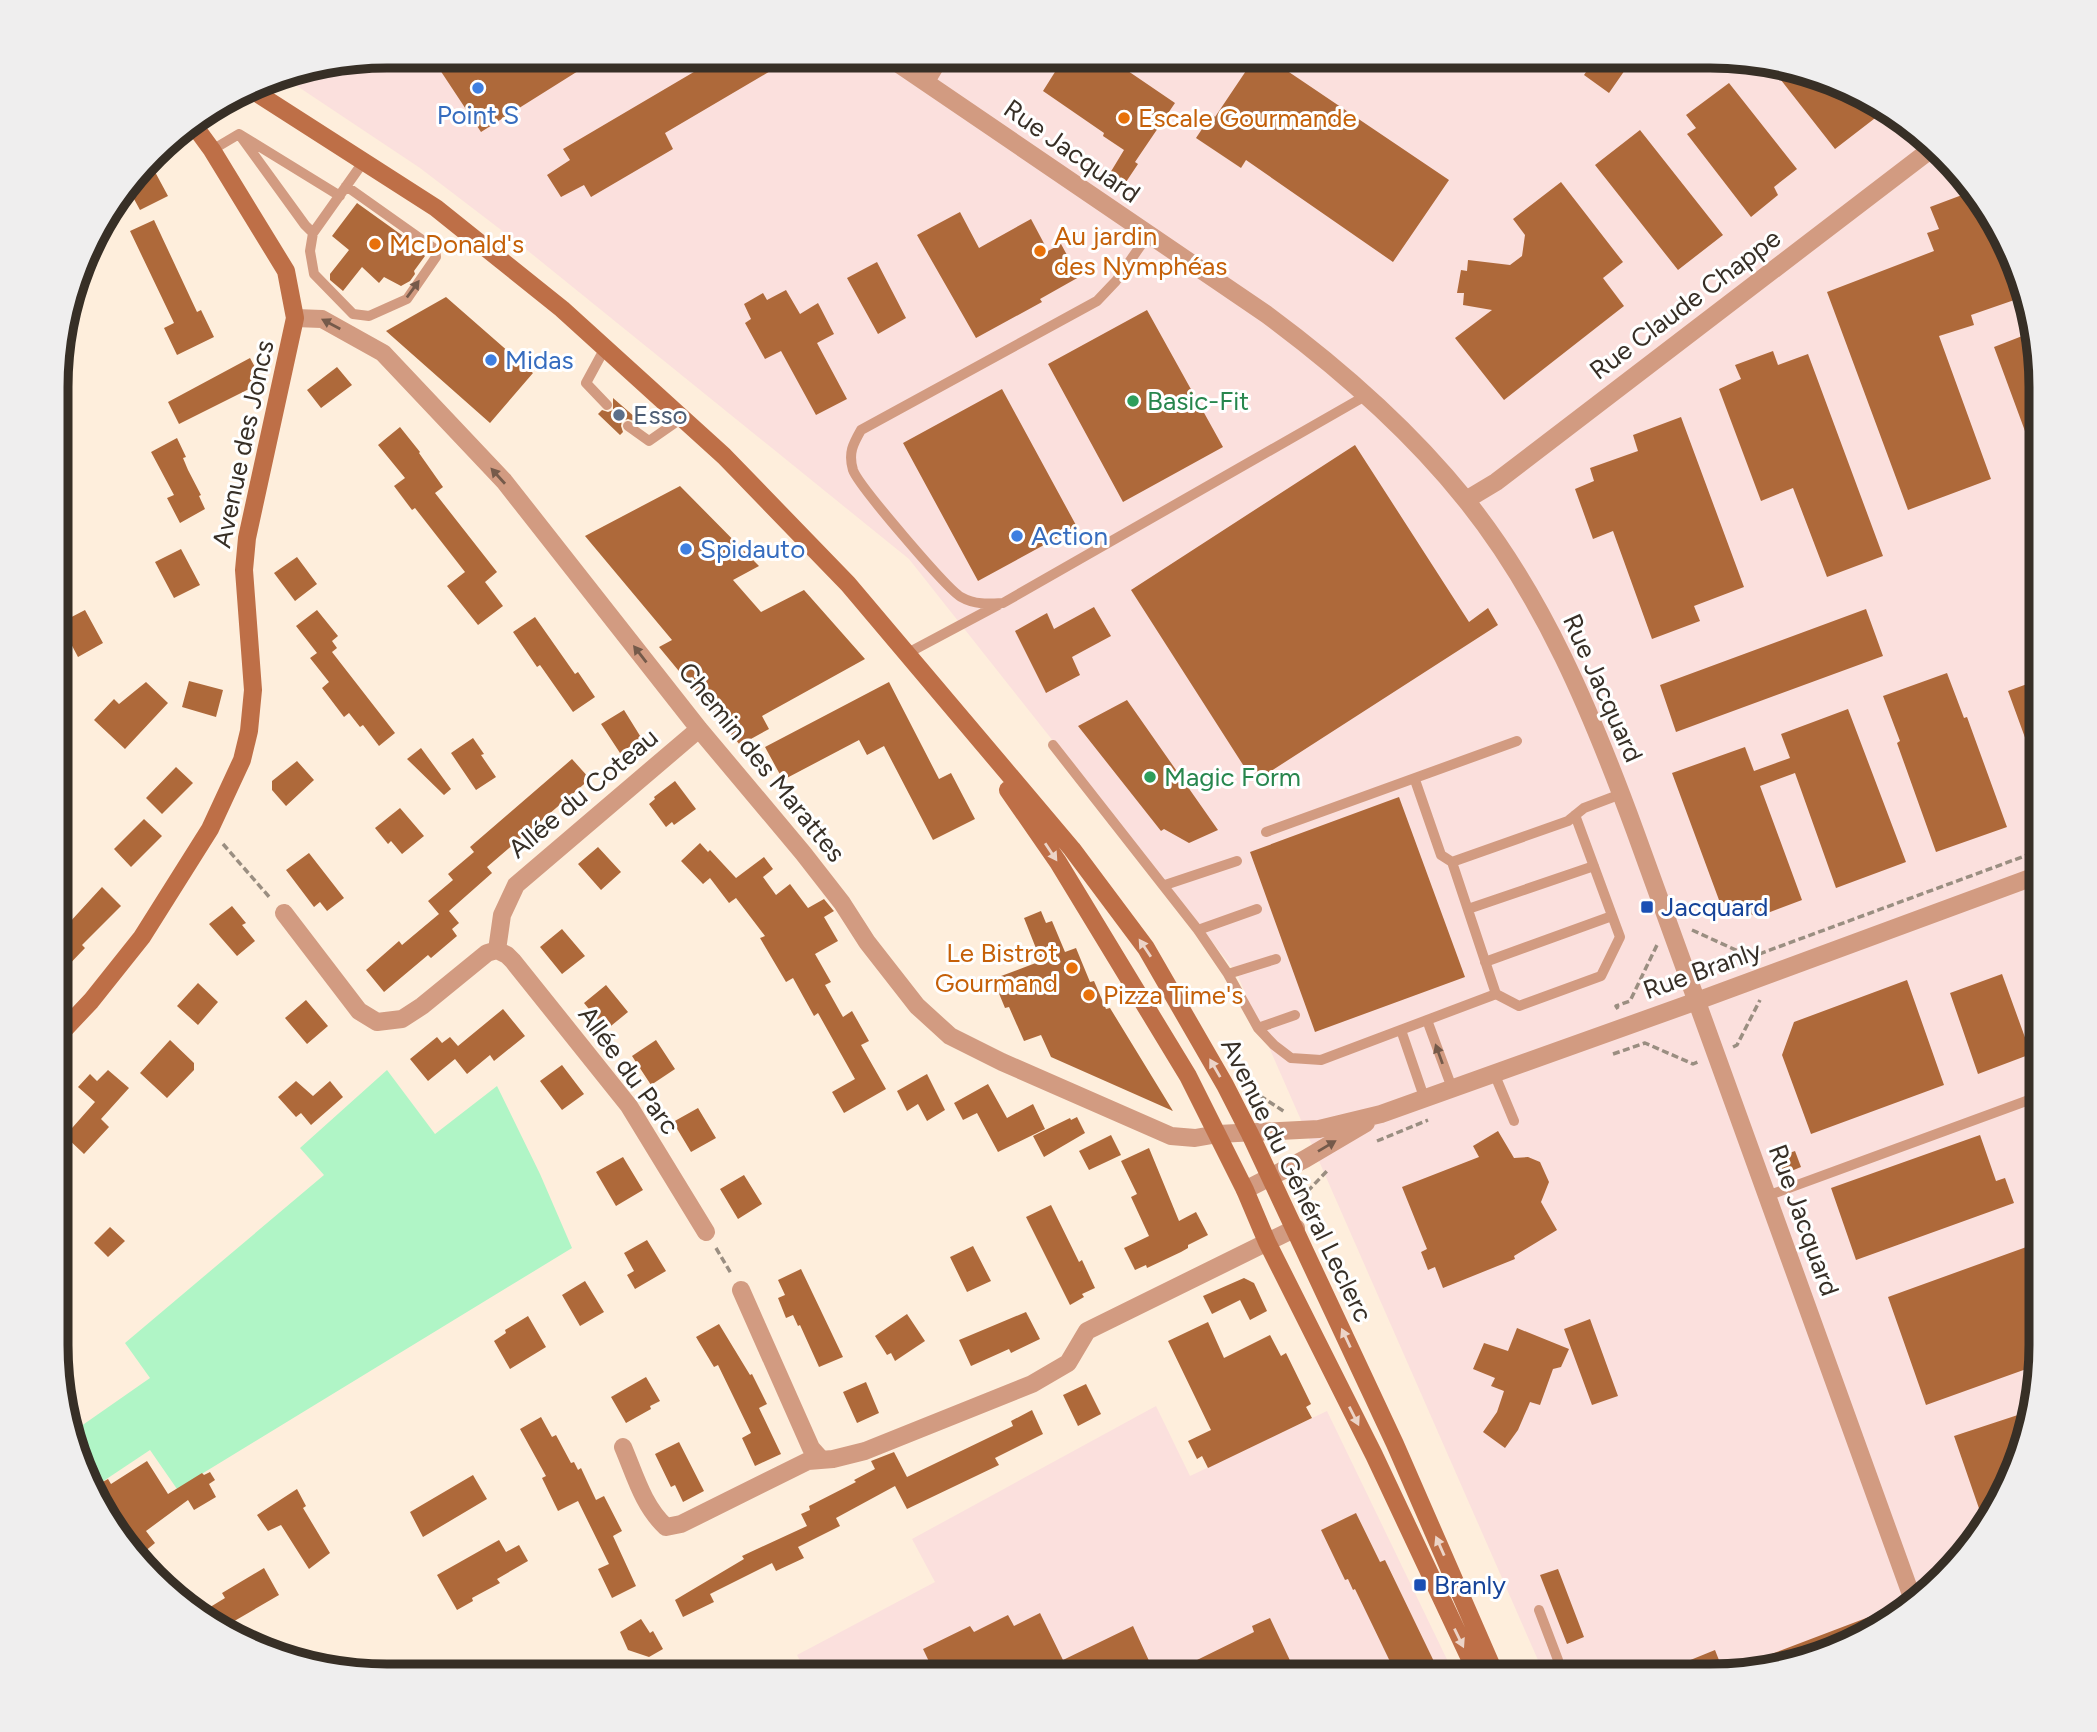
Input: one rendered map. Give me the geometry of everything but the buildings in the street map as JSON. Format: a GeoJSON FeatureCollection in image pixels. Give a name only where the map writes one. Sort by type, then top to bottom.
{"type":"FeatureCollection","features":[{"type":"Feature","properties":{"kind":"main road","name":"Avenue du Général Leclerc"},"geometry":{"type":"LineString","coordinates":[[260,95],[436,208],[472,236],[562,309],[724,456],[848,584],[1072,849],[1146,948],[1225,1085],[1296,1228],[1395,1444],[1491,1664]]}},
{"type":"Feature","properties":{"kind":"main road","name":"Avenue des Joncs"},"geometry":{"type":"LineString","coordinates":[[68,1022],[91,1001],[142,937],[210,829],[242,760],[249,731],[253,690],[244,570],[247,538],[295,318],[286,271],[212,150],[197,131]]}},
{"type":"Feature","properties":{"kind":"main road","name":"Avenue du Général Leclerc"},"geometry":{"type":"LineString","coordinates":[[957,715],[1058,862],[1188,1076],[1219,1134],[1267,1242],[1368,1443],[1472,1664]]}},
{"type":"Feature","properties":{"kind":"street","name":"Rue Jacquard"},"geometry":{"type":"LineString","coordinates":[[905,68],[1276,321],[1317,352],[1367,395],[1430,459],[1466,500],[1501,549],[1572,670],[1621,794],[1910,1593]]}},
{"type":"Feature","properties":{"kind":"street"},"geometry":{"type":"LineString","coordinates":[[926,82],[934,68]]}},
{"type":"Feature","properties":{"kind":"street","name":"Rue Claude Chappe"},"geometry":{"type":"LineString","coordinates":[[1466,500],[1496,482],[1926,153]]}},
{"type":"Feature","properties":{"kind":"street","name":"Chemin des Marattes"},"geometry":{"type":"LineString","coordinates":[[295,318],[322,319],[383,353],[504,481],[699,729],[811,863],[917,1006],[950,1037],[1171,1136],[1195,1138],[1219,1134],[1250,1134]]}},
{"type":"Feature","properties":{"kind":"street","name":"Allée du Coteau"},"geometry":{"type":"LineString","coordinates":[[496,950],[502,915],[516,885],[699,729]]}},
{"type":"Feature","properties":{"kind":"street","name":"Rue Branly"},"geometry":{"type":"LineString","coordinates":[[1250,1134],[1319,1129],[1381,1114],[2029,878]]}},
{"type":"Feature","properties":{"kind":"street"},"geometry":{"type":"LineString","coordinates":[[284,914],[359,1011],[377,1022],[402,1019],[487,953],[496,950]]}},
{"type":"Feature","properties":{"kind":"street","name":"Allée du Parc"},"geometry":{"type":"LineString","coordinates":[[496,950],[513,961],[629,1106],[706,1232]]}},
{"type":"Feature","properties":{"kind":"street","name":"Rue Branly"},"geometry":{"type":"LineString","coordinates":[[1245,1190],[1305,1159],[1381,1114]]}},
{"type":"Feature","properties":{"kind":"street"},"geometry":{"type":"LineString","coordinates":[[623,1447],[645,1500],[657,1519],[666,1527],[684,1523],[807,1461],[833,1459],[864,1451],[1032,1384],[1068,1363],[1087,1331],[1296,1228]]}},
{"type":"Feature","properties":{"kind":"street"},"geometry":{"type":"LineString","coordinates":[[741,1290],[811,1448],[820,1458]]}},
{"type":"Feature","properties":{"kind":"lane"},"geometry":{"type":"LineString","coordinates":[[239,134],[343,191],[435,249],[436,257],[407,299],[369,316],[353,314],[314,274],[310,251],[313,233],[343,191],[364,161]]}},
{"type":"Feature","properties":{"kind":"lane"},"geometry":{"type":"LineString","coordinates":[[212,150],[239,134]]}},
{"type":"Feature","properties":{"kind":"lane"},"geometry":{"type":"LineString","coordinates":[[239,134],[313,233]]}},
{"type":"Feature","properties":{"kind":"lane"},"geometry":{"type":"LineString","coordinates":[[1003,603],[980,604],[959,596],[870,498],[853,471],[850,450],[861,430],[1097,302],[1116,281],[1148,235]]}},
{"type":"Feature","properties":{"kind":"lane"},"geometry":{"type":"LineString","coordinates":[[605,348],[586,383],[607,405]]}},
{"type":"Feature","properties":{"kind":"lane"},"geometry":{"type":"LineString","coordinates":[[906,654],[1003,603],[1367,395]]}},
{"type":"Feature","properties":{"kind":"lane"},"geometry":{"type":"LineString","coordinates":[[628,426],[649,441],[682,418]]}},
{"type":"Feature","properties":{"kind":"lane"},"geometry":{"type":"LineString","coordinates":[[1266,832],[1517,741]]}},
{"type":"Feature","properties":{"kind":"lane"},"geometry":{"type":"LineString","coordinates":[[1053,744],[1198,930],[1228,974],[1258,1028],[1291,1058],[1321,1060],[1496,994]]}},
{"type":"Feature","properties":{"kind":"lane"},"geometry":{"type":"LineString","coordinates":[[1415,780],[1441,855],[1452,862],[1496,994],[1519,1006],[1601,976],[1620,937],[1576,815]]}},
{"type":"Feature","properties":{"kind":"lane"},"geometry":{"type":"LineString","coordinates":[[1452,862],[1568,821],[1584,808],[1621,794]]}},
{"type":"Feature","properties":{"kind":"lane"},"geometry":{"type":"LineString","coordinates":[[1165,886],[1237,861]]}},
{"type":"Feature","properties":{"kind":"lane"},"geometry":{"type":"LineString","coordinates":[[1468,909],[1594,866]]}},
{"type":"Feature","properties":{"kind":"lane"},"geometry":{"type":"LineString","coordinates":[[1198,930],[1257,909]]}},
{"type":"Feature","properties":{"kind":"lane"},"geometry":{"type":"LineString","coordinates":[[1485,962],[1612,916]]}},
{"type":"Feature","properties":{"kind":"lane"},"geometry":{"type":"LineString","coordinates":[[1228,974],[1276,958]]}},
{"type":"Feature","properties":{"kind":"lane"},"geometry":{"type":"LineString","coordinates":[[1258,1028],[1294,1015]]}},
{"type":"Feature","properties":{"kind":"lane"},"geometry":{"type":"LineString","coordinates":[[1427,1020],[1452,1088]]}},
{"type":"Feature","properties":{"kind":"lane"},"geometry":{"type":"LineString","coordinates":[[1401,1030],[1424,1097]]}},
{"type":"Feature","properties":{"kind":"lane"},"geometry":{"type":"LineString","coordinates":[[1494,1073],[1514,1121]]}},
{"type":"Feature","properties":{"kind":"lane"},"geometry":{"type":"LineString","coordinates":[[1767,1196],[2029,1100]]}},
{"type":"Feature","properties":{"kind":"lane"},"geometry":{"type":"LineString","coordinates":[[1539,1610],[1558,1660],[1556,1664]]}},
{"type":"Feature","properties":{"kind":"path"},"geometry":{"type":"LineString","coordinates":[[210,829],[284,914]]}},
{"type":"Feature","properties":{"kind":"path"},"geometry":{"type":"LineString","coordinates":[[1633,1047],[1616,1006],[1630,1001],[1658,943],[1693,930],[1751,957],[2029,854]]}},
{"type":"Feature","properties":{"kind":"path"},"geometry":{"type":"LineString","coordinates":[[1606,1056],[1645,1043],[1693,1064],[1737,1045],[1759,1000]]}},
{"type":"Feature","properties":{"kind":"path"},"geometry":{"type":"LineString","coordinates":[[1375,1141],[1439,1115]]}},
{"type":"Feature","properties":{"kind":"path"},"geometry":{"type":"LineString","coordinates":[[1285,1207],[1302,1198],[1314,1182],[1333,1165]]}},
{"type":"Feature","properties":{"kind":"path"},"geometry":{"type":"LineString","coordinates":[[706,1232],[741,1290]]}},
{"type":"Feature","properties":{"kind":"shaded area"},"geometry":{"type":"Polygon","coordinates":[[[387,68],[1710,68],[1772,74],[1812,85],[1869,111],[1920,147],[1963,193],[1996,246],[2012,285],[2023,325],[2029,387],[2028,1366],[2023,1407],[2004,1467],[1975,1522],[1950,1555],[1920,1585],[1887,1610],[1851,1631],[1792,1653],[1751,1661],[1710,1664],[1540,1664],[1236,972],[909,559],[522,246],[420,168],[292,83],[325,74],[387,68]]]}},
{"type":"Feature","properties":{"kind":"shaded area"},"geometry":{"type":"Polygon","coordinates":[[[1156,1406],[1190,1476],[1327,1411],[1449,1664],[802,1664],[797,1655],[935,1582],[912,1539],[1156,1406]]]}},
{"type":"Feature","properties":{"kind":"green space"},"geometry":{"type":"Polygon","coordinates":[[[387,1070],[435,1134],[497,1086],[572,1248],[177,1489],[150,1450],[100,1483],[79,1427],[150,1378],[125,1343],[324,1175],[300,1148],[387,1070]]]}},
{"type":"Feature","properties":{"kind":"place","name":"Point S"},"geometry":{"type":"Point","coordinates":[478,88]}},
{"type":"Feature","properties":{"kind":"place","name":"Escale Gourmande"},"geometry":{"type":"Point","coordinates":[1124,118]}},
{"type":"Feature","properties":{"kind":"place","name":"McDonald's"},"geometry":{"type":"Point","coordinates":[375,244]}},
{"type":"Feature","properties":{"kind":"place","name":"Au jardin des Nymphéas"},"geometry":{"type":"Point","coordinates":[1040,251]}},
{"type":"Feature","properties":{"kind":"place","name":"Midas"},"geometry":{"type":"Point","coordinates":[491,360]}},
{"type":"Feature","properties":{"kind":"place","name":"Basic-Fit"},"geometry":{"type":"Point","coordinates":[1133,401]}},
{"type":"Feature","properties":{"kind":"place","name":"Esso"},"geometry":{"type":"Point","coordinates":[619,415]}},
{"type":"Feature","properties":{"kind":"place","name":"Action"},"geometry":{"type":"Point","coordinates":[1017,536]}},
{"type":"Feature","properties":{"kind":"place","name":"Spidauto"},"geometry":{"type":"Point","coordinates":[686,549]}},
{"type":"Feature","properties":{"kind":"place","name":"Magic Form"},"geometry":{"type":"Point","coordinates":[1150,777]}},
{"type":"Feature","properties":{"kind":"place","name":"Jacquard"},"geometry":{"type":"Point","coordinates":[1647,907]}},
{"type":"Feature","properties":{"kind":"place","name":"Le Bistrot Gourmand"},"geometry":{"type":"Point","coordinates":[1072,968]}},
{"type":"Feature","properties":{"kind":"place","name":"Pizza Time's"},"geometry":{"type":"Point","coordinates":[1089,995]}},
{"type":"Feature","properties":{"kind":"place","name":"Branly"},"geometry":{"type":"Point","coordinates":[1420,1585]}}]}
